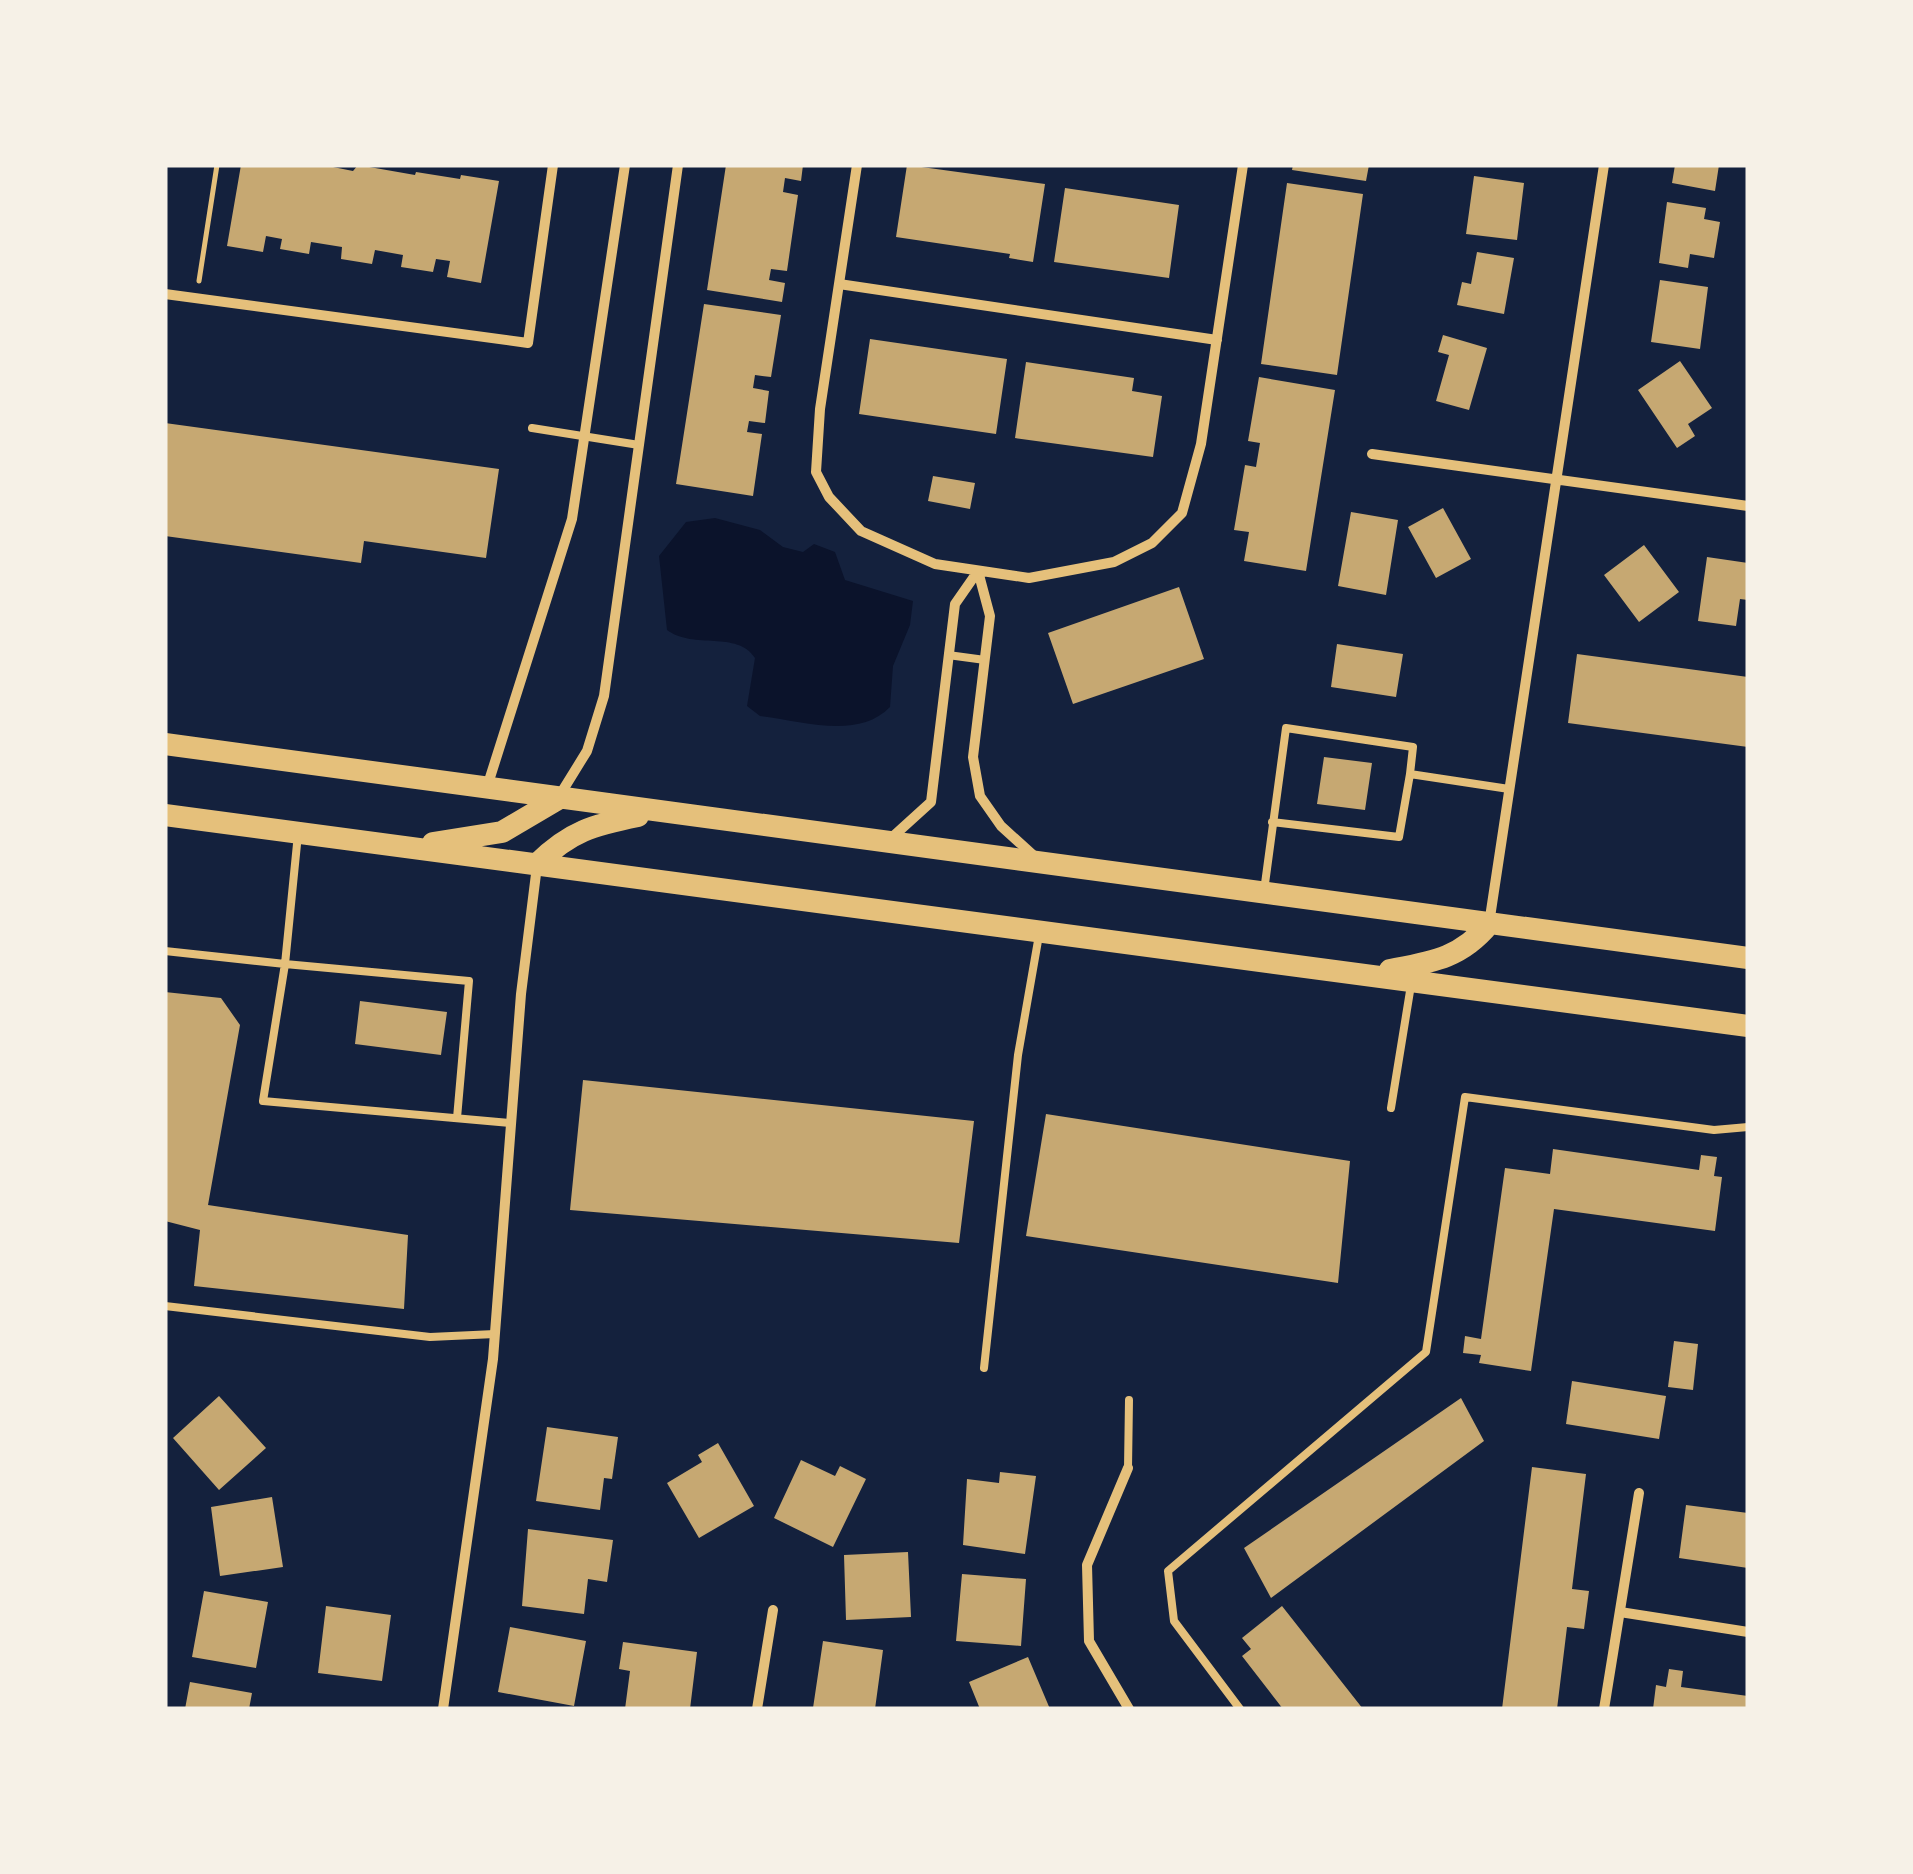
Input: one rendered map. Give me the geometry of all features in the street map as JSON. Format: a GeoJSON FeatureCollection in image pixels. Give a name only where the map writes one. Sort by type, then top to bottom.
{"type":"FeatureCollection","features":[{"type":"Feature","properties":{"kind":"main road"},"geometry":{"type":"LineString","coordinates":[[165,744],[1748,958]]}},
{"type":"Feature","properties":{"kind":"main road"},"geometry":{"type":"LineString","coordinates":[[405,847],[502,832],[558,799]]}},
{"type":"Feature","properties":{"kind":"main road"},"geometry":{"type":"LineString","coordinates":[[537,864],[561,839],[596,824],[662,811]]}},
{"type":"Feature","properties":{"kind":"main road"},"geometry":{"type":"LineString","coordinates":[[165,815],[1748,1026]]}},
{"type":"Feature","properties":{"kind":"main road"},"geometry":{"type":"LineString","coordinates":[[1367,974],[1450,958],[1471,946],[1489,924]]}},
{"type":"Feature","properties":{"kind":"street"},"geometry":{"type":"LineString","coordinates":[[165,294],[528,343],[553,165]]}},
{"type":"Feature","properties":{"kind":"street"},"geometry":{"type":"LineString","coordinates":[[487,787],[560,566],[625,165]]}},
{"type":"Feature","properties":{"kind":"street"},"geometry":{"type":"LineString","coordinates":[[558,799],[586,751],[604,696],[678,165]]}},
{"type":"Feature","properties":{"kind":"street"},"geometry":{"type":"LineString","coordinates":[[856,165],[816,472],[828,497],[861,531],[936,564],[1029,578],[1114,562],[1152,543],[1182,514],[1201,444],[1243,165]]}},
{"type":"Feature","properties":{"kind":"street"},"geometry":{"type":"LineString","coordinates":[[1489,924],[1604,165]]}},
{"type":"Feature","properties":{"kind":"street"},"geometry":{"type":"LineString","coordinates":[[839,284],[1217,340]]}},
{"type":"Feature","properties":{"kind":"street"},"geometry":{"type":"LineString","coordinates":[[1372,454],[1748,506]]}},
{"type":"Feature","properties":{"kind":"street"},"geometry":{"type":"LineString","coordinates":[[888,842],[930,802],[954,604],[978,571]]}},
{"type":"Feature","properties":{"kind":"street"},"geometry":{"type":"LineString","coordinates":[[978,571],[990,616],[973,757],[980,796],[1001,826],[1042,863]]}},
{"type":"Feature","properties":{"kind":"street"},"geometry":{"type":"LineString","coordinates":[[444,1709],[495,1334],[537,864]]}},
{"type":"Feature","properties":{"kind":"street"},"geometry":{"type":"LineString","coordinates":[[1128,1468],[1087,1565],[1089,1641],[1129,1709]]}},
{"type":"Feature","properties":{"kind":"street"},"geometry":{"type":"LineString","coordinates":[[1604,1709],[1639,1492]]}},
{"type":"Feature","properties":{"kind":"street"},"geometry":{"type":"LineString","coordinates":[[757,1709],[773,1610]]}},
{"type":"Feature","properties":{"kind":"street"},"geometry":{"type":"LineString","coordinates":[[1620,1612],[1748,1632]]}},
{"type":"Feature","properties":{"kind":"lane"},"geometry":{"type":"LineString","coordinates":[[532,428],[639,446]]}},
{"type":"Feature","properties":{"kind":"lane"},"geometry":{"type":"LineString","coordinates":[[948,655],[985,660]]}},
{"type":"Feature","properties":{"kind":"lane"},"geometry":{"type":"LineString","coordinates":[[1264,893],[1272,822],[1286,728],[1413,747],[1399,837],[1272,822]]}},
{"type":"Feature","properties":{"kind":"lane"},"geometry":{"type":"LineString","coordinates":[[1410,774],[1509,789]]}},
{"type":"Feature","properties":{"kind":"lane"},"geometry":{"type":"LineString","coordinates":[[298,832],[285,964],[264,1101],[511,1123]]}},
{"type":"Feature","properties":{"kind":"lane"},"geometry":{"type":"LineString","coordinates":[[984,1368],[1018,1055],[1040,931]]}},
{"type":"Feature","properties":{"kind":"lane"},"geometry":{"type":"LineString","coordinates":[[165,951],[469,981],[457,1118]]}},
{"type":"Feature","properties":{"kind":"lane"},"geometry":{"type":"LineString","coordinates":[[1390,1108],[1412,980]]}},
{"type":"Feature","properties":{"kind":"lane"},"geometry":{"type":"LineString","coordinates":[[1240,1709],[1174,1621],[1168,1570],[1426,1352],[1466,1097],[1714,1130],[1748,1126]]}},
{"type":"Feature","properties":{"kind":"lane"},"geometry":{"type":"LineString","coordinates":[[165,1306],[430,1338],[495,1334]]}},
{"type":"Feature","properties":{"kind":"lane"},"geometry":{"type":"LineString","coordinates":[[1128,1468],[1129,1400]]}},
{"type":"Feature","properties":{"kind":"path"},"geometry":{"type":"LineString","coordinates":[[196,298],[216,165]]}},
{"type":"Feature","properties":{"kind":"water"},"geometry":{"type":"Polygon","coordinates":[[[715,518],[760,530],[783,547],[803,552],[814,544],[835,552],[845,580],[913,601],[910,625],[893,666],[890,707],[877,717],[846,726],[760,716],[747,706],[755,658],[747,650],[726,642],[678,636],[667,630],[659,556],[686,522],[715,518]]]}},
{"type":"Feature","properties":{"kind":"building"},"geometry":{"type":"Polygon","coordinates":[[[241,165],[323,165],[353,171],[358,165],[415,175],[416,172],[460,179],[461,175],[499,181],[481,283],[447,277],[450,261],[436,259],[433,272],[401,267],[403,255],[375,250],[372,264],[341,259],[342,247],[311,242],[309,254],[280,249],[282,239],[266,236],[263,252],[227,246],[241,165]]]}},
{"type":"Feature","properties":{"kind":"building"},"geometry":{"type":"Polygon","coordinates":[[[726,165],[803,165],[801,181],[785,178],[783,192],[798,195],[787,271],[771,269],[769,280],[785,283],[782,302],[707,290],[726,165]]]}},
{"type":"Feature","properties":{"kind":"building"},"geometry":{"type":"Polygon","coordinates":[[[907,165],[1045,184],[1033,262],[1009,258],[1010,254],[896,237],[907,165]]]}},
{"type":"Feature","properties":{"kind":"building"},"geometry":{"type":"Polygon","coordinates":[[[1293,165],[1369,165],[1366,181],[1292,170],[1293,165]]]}},
{"type":"Feature","properties":{"kind":"building"},"geometry":{"type":"Polygon","coordinates":[[[1675,165],[1719,165],[1715,191],[1672,183],[1675,165]]]}},
{"type":"Feature","properties":{"kind":"building"},"geometry":{"type":"Polygon","coordinates":[[[1474,176],[1524,183],[1517,240],[1466,234],[1474,176]]]}},
{"type":"Feature","properties":{"kind":"building"},"geometry":{"type":"Polygon","coordinates":[[[1287,183],[1363,194],[1337,375],[1261,364],[1287,183]]]}},
{"type":"Feature","properties":{"kind":"building"},"geometry":{"type":"Polygon","coordinates":[[[1065,188],[1179,205],[1169,278],[1054,262],[1065,188]]]}},
{"type":"Feature","properties":{"kind":"building"},"geometry":{"type":"Polygon","coordinates":[[[1667,202],[1706,208],[1704,219],[1720,222],[1714,258],[1690,254],[1688,268],[1659,263],[1667,202]]]}},
{"type":"Feature","properties":{"kind":"building"},"geometry":{"type":"Polygon","coordinates":[[[1477,252],[1514,258],[1504,314],[1457,305],[1462,282],[1471,284],[1477,252]]]}},
{"type":"Feature","properties":{"kind":"building"},"geometry":{"type":"Polygon","coordinates":[[[1660,280],[1708,287],[1700,349],[1651,342],[1660,280]]]}},
{"type":"Feature","properties":{"kind":"building"},"geometry":{"type":"Polygon","coordinates":[[[704,304],[781,315],[771,377],[755,375],[753,388],[769,391],[765,423],[749,421],[747,432],[762,434],[753,496],[676,484],[704,304]]]}},
{"type":"Feature","properties":{"kind":"building"},"geometry":{"type":"Polygon","coordinates":[[[1443,335],[1487,348],[1469,410],[1436,401],[1449,355],[1438,352],[1443,335]]]}},
{"type":"Feature","properties":{"kind":"building"},"geometry":{"type":"Polygon","coordinates":[[[870,339],[1007,359],[996,434],[859,414],[870,339]]]}},
{"type":"Feature","properties":{"kind":"building"},"geometry":{"type":"Polygon","coordinates":[[[1680,361],[1712,408],[1688,424],[1695,436],[1677,448],[1638,390],[1680,361]]]}},
{"type":"Feature","properties":{"kind":"building"},"geometry":{"type":"Polygon","coordinates":[[[1026,362],[1134,378],[1132,391],[1162,396],[1153,457],[1015,438],[1026,362]]]}},
{"type":"Feature","properties":{"kind":"building"},"geometry":{"type":"Polygon","coordinates":[[[1259,377],[1335,390],[1306,571],[1244,561],[1249,532],[1234,530],[1245,465],[1256,467],[1260,443],[1248,441],[1259,377]]]}},
{"type":"Feature","properties":{"kind":"building"},"geometry":{"type":"Polygon","coordinates":[[[165,423],[499,469],[486,558],[364,541],[361,563],[165,536],[165,423]]]}},
{"type":"Feature","properties":{"kind":"building"},"geometry":{"type":"Polygon","coordinates":[[[933,476],[975,483],[970,509],[928,501],[933,476]]]}},
{"type":"Feature","properties":{"kind":"building"},"geometry":{"type":"Polygon","coordinates":[[[1443,508],[1471,559],[1436,578],[1408,527],[1443,508]]]}},
{"type":"Feature","properties":{"kind":"building"},"geometry":{"type":"Polygon","coordinates":[[[1351,512],[1398,520],[1386,595],[1338,586],[1351,512]]]}},
{"type":"Feature","properties":{"kind":"building"},"geometry":{"type":"Polygon","coordinates":[[[1644,545],[1679,592],[1639,622],[1604,575],[1644,545]]]}},
{"type":"Feature","properties":{"kind":"building"},"geometry":{"type":"Polygon","coordinates":[[[1707,557],[1748,563],[1748,600],[1740,599],[1736,626],[1698,621],[1707,557]]]}},
{"type":"Feature","properties":{"kind":"building"},"geometry":{"type":"Polygon","coordinates":[[[1179,587],[1204,659],[1073,704],[1048,633],[1179,587]]]}},
{"type":"Feature","properties":{"kind":"building"},"geometry":{"type":"Polygon","coordinates":[[[1337,644],[1403,654],[1396,697],[1331,687],[1337,644]]]}},
{"type":"Feature","properties":{"kind":"building"},"geometry":{"type":"Polygon","coordinates":[[[1577,654],[1748,677],[1748,747],[1568,723],[1577,654]]]}},
{"type":"Feature","properties":{"kind":"building"},"geometry":{"type":"Polygon","coordinates":[[[1324,757],[1372,763],[1365,810],[1317,804],[1324,757]]]}},
{"type":"Feature","properties":{"kind":"building"},"geometry":{"type":"Polygon","coordinates":[[[165,992],[221,998],[240,1025],[208,1205],[408,1235],[404,1309],[194,1286],[200,1230],[165,1221],[165,992]]]}},
{"type":"Feature","properties":{"kind":"building"},"geometry":{"type":"Polygon","coordinates":[[[360,1001],[447,1012],[441,1055],[355,1044],[360,1001]]]}},
{"type":"Feature","properties":{"kind":"building"},"geometry":{"type":"Polygon","coordinates":[[[583,1080],[974,1121],[959,1243],[570,1210],[583,1080]]]}},
{"type":"Feature","properties":{"kind":"building"},"geometry":{"type":"Polygon","coordinates":[[[1046,1114],[1350,1161],[1338,1283],[1026,1236],[1046,1114]]]}},
{"type":"Feature","properties":{"kind":"building"},"geometry":{"type":"Polygon","coordinates":[[[1553,1149],[1699,1170],[1701,1155],[1717,1157],[1714,1176],[1722,1177],[1715,1231],[1554,1209],[1531,1371],[1479,1363],[1481,1355],[1463,1353],[1465,1336],[1481,1339],[1505,1168],[1550,1174],[1553,1149]]]}},
{"type":"Feature","properties":{"kind":"building"},"geometry":{"type":"Polygon","coordinates":[[[1674,1341],[1698,1344],[1693,1390],[1668,1387],[1674,1341]]]}},
{"type":"Feature","properties":{"kind":"building"},"geometry":{"type":"Polygon","coordinates":[[[1572,1381],[1666,1396],[1659,1439],[1566,1424],[1572,1381]]]}},
{"type":"Feature","properties":{"kind":"building"},"geometry":{"type":"Polygon","coordinates":[[[219,1396],[266,1448],[219,1490],[173,1438],[219,1396]]]}},
{"type":"Feature","properties":{"kind":"building"},"geometry":{"type":"Polygon","coordinates":[[[1461,1398],[1484,1441],[1271,1598],[1244,1548],[1461,1398]]]}},
{"type":"Feature","properties":{"kind":"building"},"geometry":{"type":"Polygon","coordinates":[[[547,1427],[618,1437],[612,1479],[604,1478],[600,1510],[536,1501],[547,1427]]]}},
{"type":"Feature","properties":{"kind":"building"},"geometry":{"type":"Polygon","coordinates":[[[718,1443],[754,1506],[699,1538],[667,1483],[702,1462],[698,1455],[718,1443]]]}},
{"type":"Feature","properties":{"kind":"building"},"geometry":{"type":"Polygon","coordinates":[[[801,1460],[835,1476],[840,1466],[866,1479],[833,1547],[774,1518],[801,1460]]]}},
{"type":"Feature","properties":{"kind":"building"},"geometry":{"type":"Polygon","coordinates":[[[1532,1467],[1586,1474],[1572,1589],[1589,1591],[1584,1629],[1567,1627],[1557,1709],[1502,1709],[1532,1467]]]}},
{"type":"Feature","properties":{"kind":"building"},"geometry":{"type":"Polygon","coordinates":[[[1000,1472],[1036,1476],[1025,1554],[963,1545],[967,1479],[999,1483],[1000,1472]]]}},
{"type":"Feature","properties":{"kind":"building"},"geometry":{"type":"Polygon","coordinates":[[[272,1497],[283,1567],[220,1576],[211,1507],[272,1497]]]}},
{"type":"Feature","properties":{"kind":"building"},"geometry":{"type":"Polygon","coordinates":[[[1686,1505],[1748,1513],[1748,1568],[1679,1558],[1686,1505]]]}},
{"type":"Feature","properties":{"kind":"building"},"geometry":{"type":"Polygon","coordinates":[[[528,1529],[613,1540],[607,1582],[588,1579],[584,1614],[522,1606],[528,1529]]]}},
{"type":"Feature","properties":{"kind":"building"},"geometry":{"type":"Polygon","coordinates":[[[908,1552],[911,1617],[846,1620],[844,1555],[908,1552]]]}},
{"type":"Feature","properties":{"kind":"building"},"geometry":{"type":"Polygon","coordinates":[[[962,1574],[1026,1579],[1021,1646],[956,1641],[962,1574]]]}},
{"type":"Feature","properties":{"kind":"building"},"geometry":{"type":"Polygon","coordinates":[[[204,1591],[268,1602],[256,1668],[192,1657],[204,1591]]]}},
{"type":"Feature","properties":{"kind":"building"},"geometry":{"type":"Polygon","coordinates":[[[326,1606],[391,1615],[382,1681],[318,1673],[326,1606]]]}},
{"type":"Feature","properties":{"kind":"building"},"geometry":{"type":"Polygon","coordinates":[[[1282,1606],[1363,1709],[1283,1709],[1242,1656],[1251,1649],[1242,1638],[1282,1606]]]}},
{"type":"Feature","properties":{"kind":"building"},"geometry":{"type":"Polygon","coordinates":[[[510,1627],[586,1641],[574,1706],[498,1692],[510,1627]]]}},
{"type":"Feature","properties":{"kind":"building"},"geometry":{"type":"Polygon","coordinates":[[[823,1641],[883,1650],[875,1709],[813,1708],[823,1641]]]}},
{"type":"Feature","properties":{"kind":"building"},"geometry":{"type":"Polygon","coordinates":[[[623,1642],[697,1652],[690,1709],[625,1709],[630,1671],[619,1669],[623,1642]]]}},
{"type":"Feature","properties":{"kind":"building"},"geometry":{"type":"Polygon","coordinates":[[[1028,1657],[1050,1709],[980,1709],[969,1682],[1028,1657]]]}},
{"type":"Feature","properties":{"kind":"building"},"geometry":{"type":"Polygon","coordinates":[[[1669,1669],[1683,1671],[1681,1687],[1748,1696],[1748,1709],[1653,1709],[1656,1685],[1666,1687],[1669,1669]]]}},
{"type":"Feature","properties":{"kind":"building"},"geometry":{"type":"Polygon","coordinates":[[[190,1682],[252,1693],[249,1709],[185,1709],[190,1682]]]}}]}
